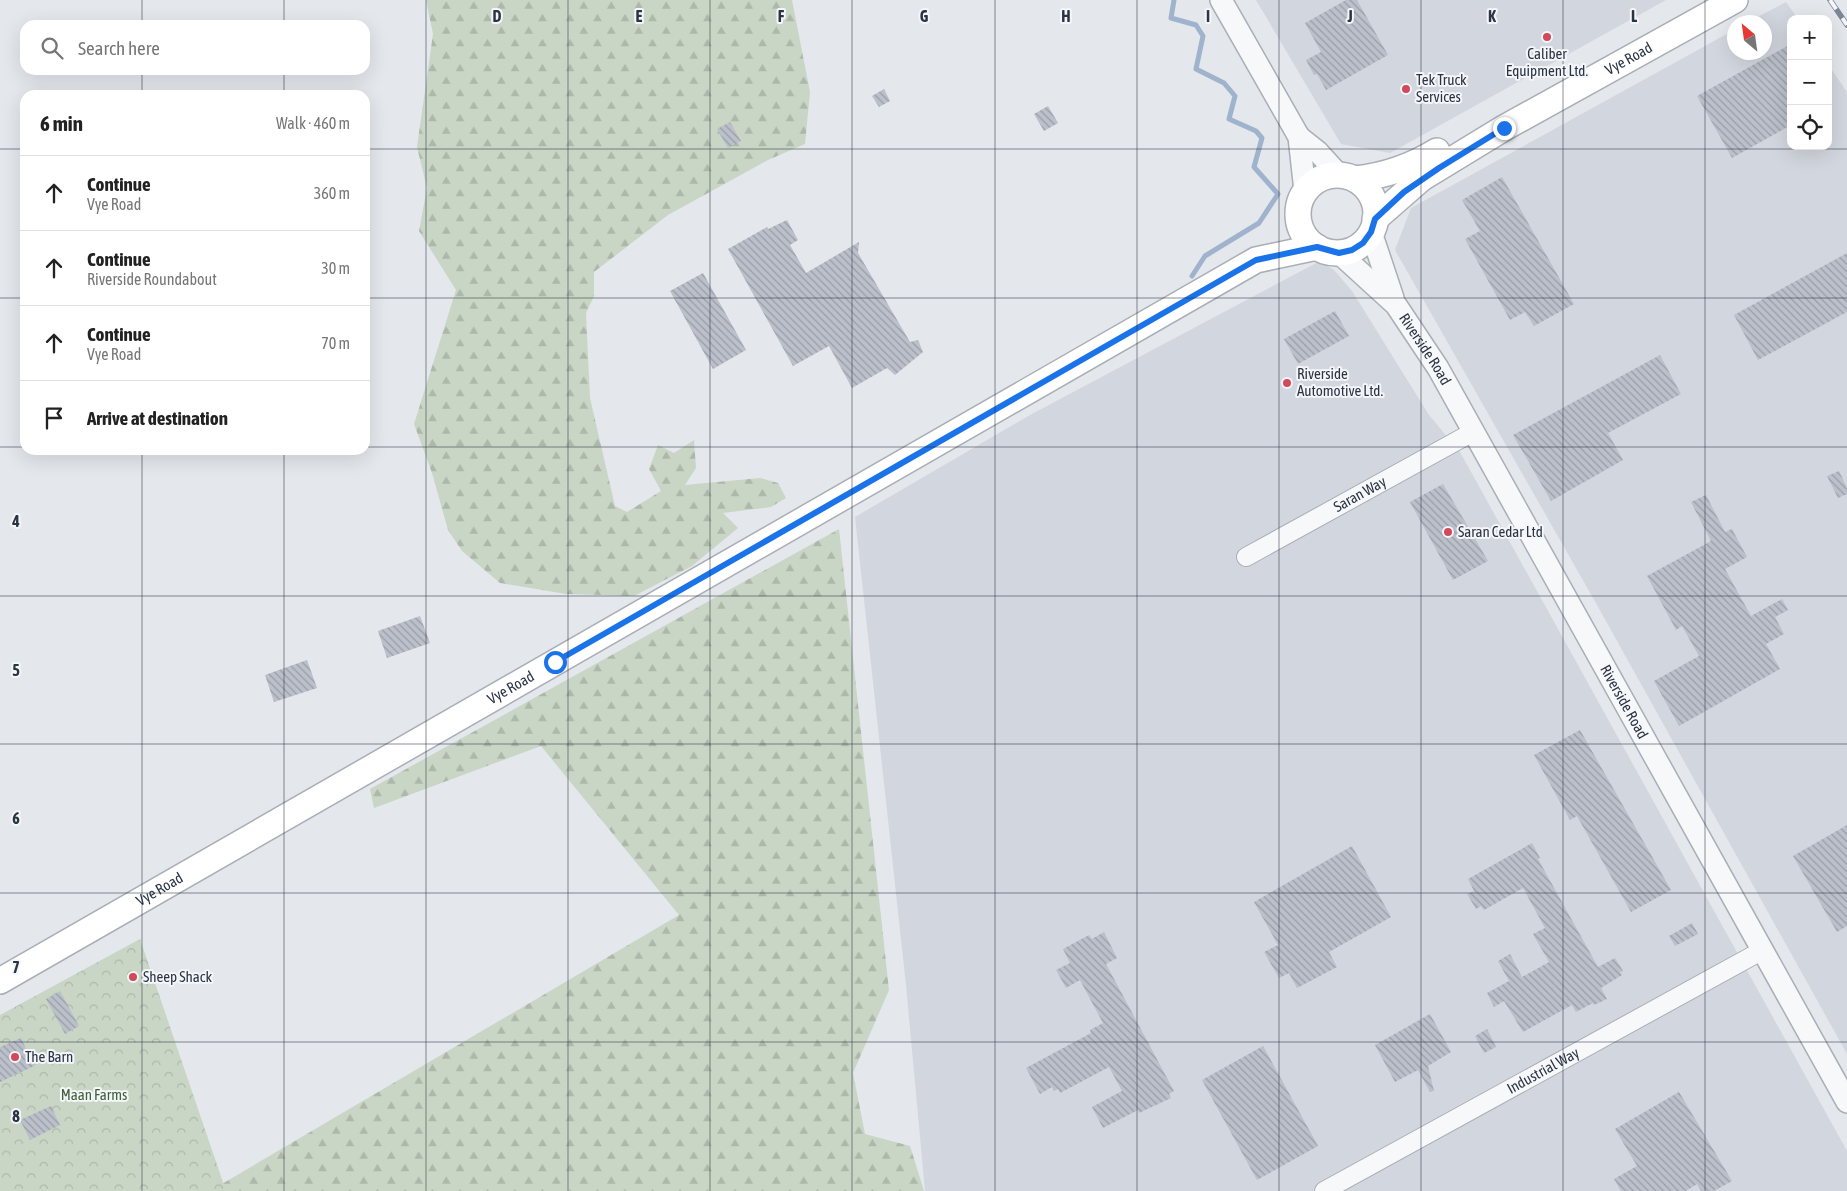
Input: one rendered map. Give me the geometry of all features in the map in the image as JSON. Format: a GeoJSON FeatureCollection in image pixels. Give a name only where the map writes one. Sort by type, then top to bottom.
{"type":"FeatureCollection","features":[{"type":"Feature","properties":{"kind":"main road","name":"Vye Road"},"geometry":{"type":"LineString","coordinates":[[1347,177],[1389,174],[1412,166],[1550,86],[1711,0]]}},
{"type":"Feature","properties":{"kind":"main road","name":"Vye Road"},"geometry":{"type":"LineString","coordinates":[[1373,226],[1422,178],[1496,133],[1735,0]]}},
{"type":"Feature","properties":{"kind":"main road"},"geometry":{"type":"LineString","coordinates":[[1326,176],[1347,177],[1364,186],[1371,196],[1373,226],[1357,246],[1328,250],[1306,238],[1300,227],[1302,200],[1315,182],[1326,176]]}},
{"type":"Feature","properties":{"kind":"main road","name":"Vye Road"},"geometry":{"type":"LineString","coordinates":[[0,981],[1256,260],[1293,221],[1302,200]]}},
{"type":"Feature","properties":{"kind":"main road","name":"Vye Road"},"geometry":{"type":"LineString","coordinates":[[1256,260],[1328,250]]}},
{"type":"Feature","properties":{"kind":"street"},"geometry":{"type":"LineString","coordinates":[[1221,0],[1299,137],[1347,177]]}},
{"type":"Feature","properties":{"kind":"street"},"geometry":{"type":"LineString","coordinates":[[1299,137],[1302,200]]}},
{"type":"Feature","properties":{"kind":"street","name":"Riverside Road"},"geometry":{"type":"LineString","coordinates":[[1373,226],[1396,305]]}},
{"type":"Feature","properties":{"kind":"street","name":"Riverside Road"},"geometry":{"type":"LineString","coordinates":[[1328,250],[1396,305],[1438,368],[1847,1102]]}},
{"type":"Feature","properties":{"kind":"street","name":"Saran Way"},"geometry":{"type":"LineString","coordinates":[[1246,557],[1474,432]]}},
{"type":"Feature","properties":{"kind":"street","name":"Industrial Way"},"geometry":{"type":"LineString","coordinates":[[1324,1191],[1763,950]]}},
{"type":"Feature","properties":{"kind":"shaded area","name":"Tek Truck Services"},"geometry":{"type":"Polygon","coordinates":[[[1256,0],[1666,0],[1390,153],[1341,144],[1256,0]]]}},
{"type":"Feature","properties":{"kind":"shaded area"},"geometry":{"type":"Polygon","coordinates":[[[1786,2],[1795,15],[1787,15],[1787,150],[1832,150],[1832,70],[1847,92],[1847,1054],[1597,605],[1395,250],[1411,208],[1727,34],[1727,60],[1772,60],[1772,15],[1761,15],[1786,2]]]}},
{"type":"Feature","properties":{"kind":"shaded area"},"geometry":{"type":"Polygon","coordinates":[[[1320,261],[1334,270],[1352,291],[1429,415],[1460,452],[1847,1151],[1847,1191],[925,1191],[906,985],[855,517],[1030,415],[1320,261]]]}},
{"type":"Feature","properties":{"kind":"green space"},"geometry":{"type":"Polygon","coordinates":[[[426,0],[792,0],[810,92],[805,144],[768,160],[668,215],[594,272],[594,296],[586,313],[590,398],[615,506],[627,512],[661,491],[649,469],[658,445],[674,453],[694,440],[696,468],[685,485],[760,478],[778,483],[786,498],[771,507],[723,513],[738,528],[692,566],[634,596],[566,594],[500,583],[462,551],[448,530],[432,473],[414,424],[456,290],[419,231],[427,188],[417,147],[433,34],[426,0]]]}},
{"type":"Feature","properties":{"kind":"green space"},"geometry":{"type":"Polygon","coordinates":[[[839,529],[889,990],[853,1073],[865,1134],[910,1146],[924,1191],[210,1191],[679,915],[541,746],[374,808],[370,789],[839,529]]]}},
{"type":"Feature","properties":{"kind":"green space","name":"Maan Farms"},"geometry":{"type":"Polygon","coordinates":[[[140,939],[226,1191],[0,1191],[0,1015],[140,939]]]}},
{"type":"Feature","properties":{"kind":"building"},"geometry":{"type":"Polygon","coordinates":[[[1346,0],[1357,0],[1388,55],[1326,90],[1317,74],[1314,75],[1306,60],[1321,52],[1305,23],[1346,0]]]}},
{"type":"Feature","properties":{"kind":"building"},"geometry":{"type":"Polygon","coordinates":[[[1787,46],[1787,127],[1732,158],[1697,96],[1762,60],[1772,60],[1772,55],[1787,46]]]}},
{"type":"Feature","properties":{"kind":"building"},"geometry":{"type":"Polygon","coordinates":[[[884,89],[890,101],[879,107],[872,96],[884,89]]]}},
{"type":"Feature","properties":{"kind":"building"},"geometry":{"type":"Polygon","coordinates":[[[1048,106],[1058,123],[1044,131],[1034,114],[1048,106]]]}},
{"type":"Feature","properties":{"kind":"building"},"geometry":{"type":"Polygon","coordinates":[[[730,122],[741,141],[728,148],[717,129],[730,122]]]}},
{"type":"Feature","properties":{"kind":"building"},"geometry":{"type":"Polygon","coordinates":[[[1502,177],[1574,304],[1534,326],[1525,312],[1510,320],[1465,239],[1480,231],[1462,200],[1502,177]]]}},
{"type":"Feature","properties":{"kind":"building"},"geometry":{"type":"Polygon","coordinates":[[[787,220],[798,240],[790,245],[806,273],[859,242],[858,253],[910,342],[918,340],[923,352],[895,375],[887,368],[852,388],[829,346],[793,366],[728,249],[767,227],[768,229],[787,220]]]}},
{"type":"Feature","properties":{"kind":"building"},"geometry":{"type":"Polygon","coordinates":[[[1847,253],[1847,312],[1758,360],[1734,315],[1847,253]]]}},
{"type":"Feature","properties":{"kind":"building"},"geometry":{"type":"Polygon","coordinates":[[[703,273],[746,350],[713,369],[670,291],[703,273]]]}},
{"type":"Feature","properties":{"kind":"building"},"geometry":{"type":"Polygon","coordinates":[[[1335,311],[1349,336],[1298,364],[1284,339],[1335,311]]]}},
{"type":"Feature","properties":{"kind":"building"},"geometry":{"type":"Polygon","coordinates":[[[1660,355],[1681,394],[1608,433],[1623,460],[1551,501],[1513,435],[1660,355]]]}},
{"type":"Feature","properties":{"kind":"building"},"geometry":{"type":"Polygon","coordinates":[[[1839,471],[1847,488],[1847,494],[1838,498],[1827,476],[1839,471]]]}},
{"type":"Feature","properties":{"kind":"building","name":"Saran Cedar Ltd"},"geometry":{"type":"Polygon","coordinates":[[[1443,484],[1488,561],[1453,580],[1410,502],[1443,484]]]}},
{"type":"Feature","properties":{"kind":"building"},"geometry":{"type":"Polygon","coordinates":[[[1706,495],[1725,532],[1732,529],[1747,557],[1725,569],[1751,616],[1782,599],[1788,610],[1775,617],[1784,634],[1766,644],[1780,669],[1679,726],[1654,681],[1699,656],[1682,626],[1676,630],[1647,576],[1711,541],[1691,502],[1706,495]]]}},
{"type":"Feature","properties":{"kind":"building"},"geometry":{"type":"Polygon","coordinates":[[[420,616],[430,643],[387,658],[378,631],[420,616]]]}},
{"type":"Feature","properties":{"kind":"building"},"geometry":{"type":"Polygon","coordinates":[[[307,660],[317,688],[274,702],[265,675],[307,660]]]}},
{"type":"Feature","properties":{"kind":"building"},"geometry":{"type":"Polygon","coordinates":[[[1580,730],[1671,890],[1631,912],[1577,816],[1570,820],[1534,755],[1580,730]]]}},
{"type":"Feature","properties":{"kind":"building"},"geometry":{"type":"Polygon","coordinates":[[[1847,825],[1847,926],[1837,932],[1793,856],[1847,825]]]}},
{"type":"Feature","properties":{"kind":"building"},"geometry":{"type":"Polygon","coordinates":[[[1532,843],[1540,858],[1538,859],[1598,967],[1615,958],[1623,971],[1620,972],[1622,975],[1601,988],[1607,999],[1594,1005],[1593,1003],[1576,1012],[1572,1005],[1523,1032],[1504,1001],[1494,1007],[1487,993],[1509,981],[1498,961],[1510,954],[1522,977],[1549,962],[1533,934],[1545,928],[1523,888],[1484,910],[1481,906],[1476,909],[1467,894],[1474,891],[1468,879],[1532,843]]]}},
{"type":"Feature","properties":{"kind":"building"},"geometry":{"type":"Polygon","coordinates":[[[1352,846],[1391,917],[1329,952],[1337,967],[1297,988],[1289,973],[1279,978],[1264,952],[1278,945],[1254,902],[1352,846]]]}},
{"type":"Feature","properties":{"kind":"building"},"geometry":{"type":"Polygon","coordinates":[[[1692,923],[1698,934],[1675,946],[1669,936],[1692,923]]]}},
{"type":"Feature","properties":{"kind":"building"},"geometry":{"type":"Polygon","coordinates":[[[1104,932],[1117,958],[1106,964],[1174,1091],[1169,1094],[1171,1098],[1139,1113],[1138,1110],[1103,1128],[1092,1107],[1122,1091],[1109,1067],[1060,1093],[1058,1089],[1054,1091],[1052,1087],[1040,1094],[1026,1068],[1091,1033],[1090,1030],[1103,1023],[1080,980],[1066,988],[1056,970],[1070,963],[1063,949],[1089,935],[1092,939],[1104,932]]]}},
{"type":"Feature","properties":{"kind":"building"},"geometry":{"type":"Polygon","coordinates":[[[60,991],[79,1026],[65,1034],[46,999],[60,991]]]}},
{"type":"Feature","properties":{"kind":"building"},"geometry":{"type":"Polygon","coordinates":[[[1430,1014],[1451,1052],[1428,1066],[1434,1091],[1430,1092],[1418,1070],[1395,1082],[1375,1045],[1430,1014]]]}},
{"type":"Feature","properties":{"kind":"building"},"geometry":{"type":"Polygon","coordinates":[[[1487,1029],[1496,1047],[1484,1053],[1475,1036],[1487,1029]]]}},
{"type":"Feature","properties":{"kind":"building","name":"The Barn"},"geometry":{"type":"Polygon","coordinates":[[[21,1038],[34,1066],[0,1082],[0,1047],[21,1038]]]}},
{"type":"Feature","properties":{"kind":"building"},"geometry":{"type":"Polygon","coordinates":[[[1263,1046],[1318,1146],[1257,1180],[1202,1080],[1263,1046]]]}},
{"type":"Feature","properties":{"kind":"building"},"geometry":{"type":"Polygon","coordinates":[[[1679,1092],[1732,1181],[1714,1191],[1701,1191],[1697,1184],[1686,1191],[1621,1191],[1614,1179],[1637,1166],[1615,1129],[1679,1092]]]}},
{"type":"Feature","properties":{"kind":"building"},"geometry":{"type":"Polygon","coordinates":[[[51,1106],[60,1125],[30,1140],[20,1120],[51,1106]]]}},
{"type":"Feature","properties":{"kind":"waterway"},"geometry":{"type":"LineString","coordinates":[[1174,0],[1171,18],[1196,25],[1203,36],[1196,69],[1224,83],[1235,96],[1229,119],[1256,131],[1262,138],[1254,167],[1278,194],[1259,223],[1205,256],[1192,276]]}},
{"type":"Feature","properties":{"kind":"railway"},"geometry":{"type":"LineString","coordinates":[[1830,0],[1847,25]]}},
{"type":"Feature","properties":{"kind":"place","name":"Caliber Equipment Ltd."},"geometry":{"type":"Point","coordinates":[1547,37]}},
{"type":"Feature","properties":{"kind":"place","name":"Tek Truck Services"},"geometry":{"type":"Point","coordinates":[1406,89]}},
{"type":"Feature","properties":{"kind":"place","name":"Riverside Automotive Ltd."},"geometry":{"type":"Point","coordinates":[1287,383]}},
{"type":"Feature","properties":{"kind":"place","name":"Saran Cedar Ltd"},"geometry":{"type":"Point","coordinates":[1448,532]}},
{"type":"Feature","properties":{"kind":"place","name":"Sheep Shack"},"geometry":{"type":"Point","coordinates":[133,977]}},
{"type":"Feature","properties":{"kind":"place","name":"The Barn"},"geometry":{"type":"Point","coordinates":[15,1057]}},
{"type":"Feature","properties":{"kind":"route"},"geometry":{"type":"LineString","coordinates":[[555,662],[1256,260],[1317,247],[1328,252],[1339,253],[1352,250],[1363,243],[1371,232],[1375,219],[1404,192],[1422,178],[1504,128]]}}]}
